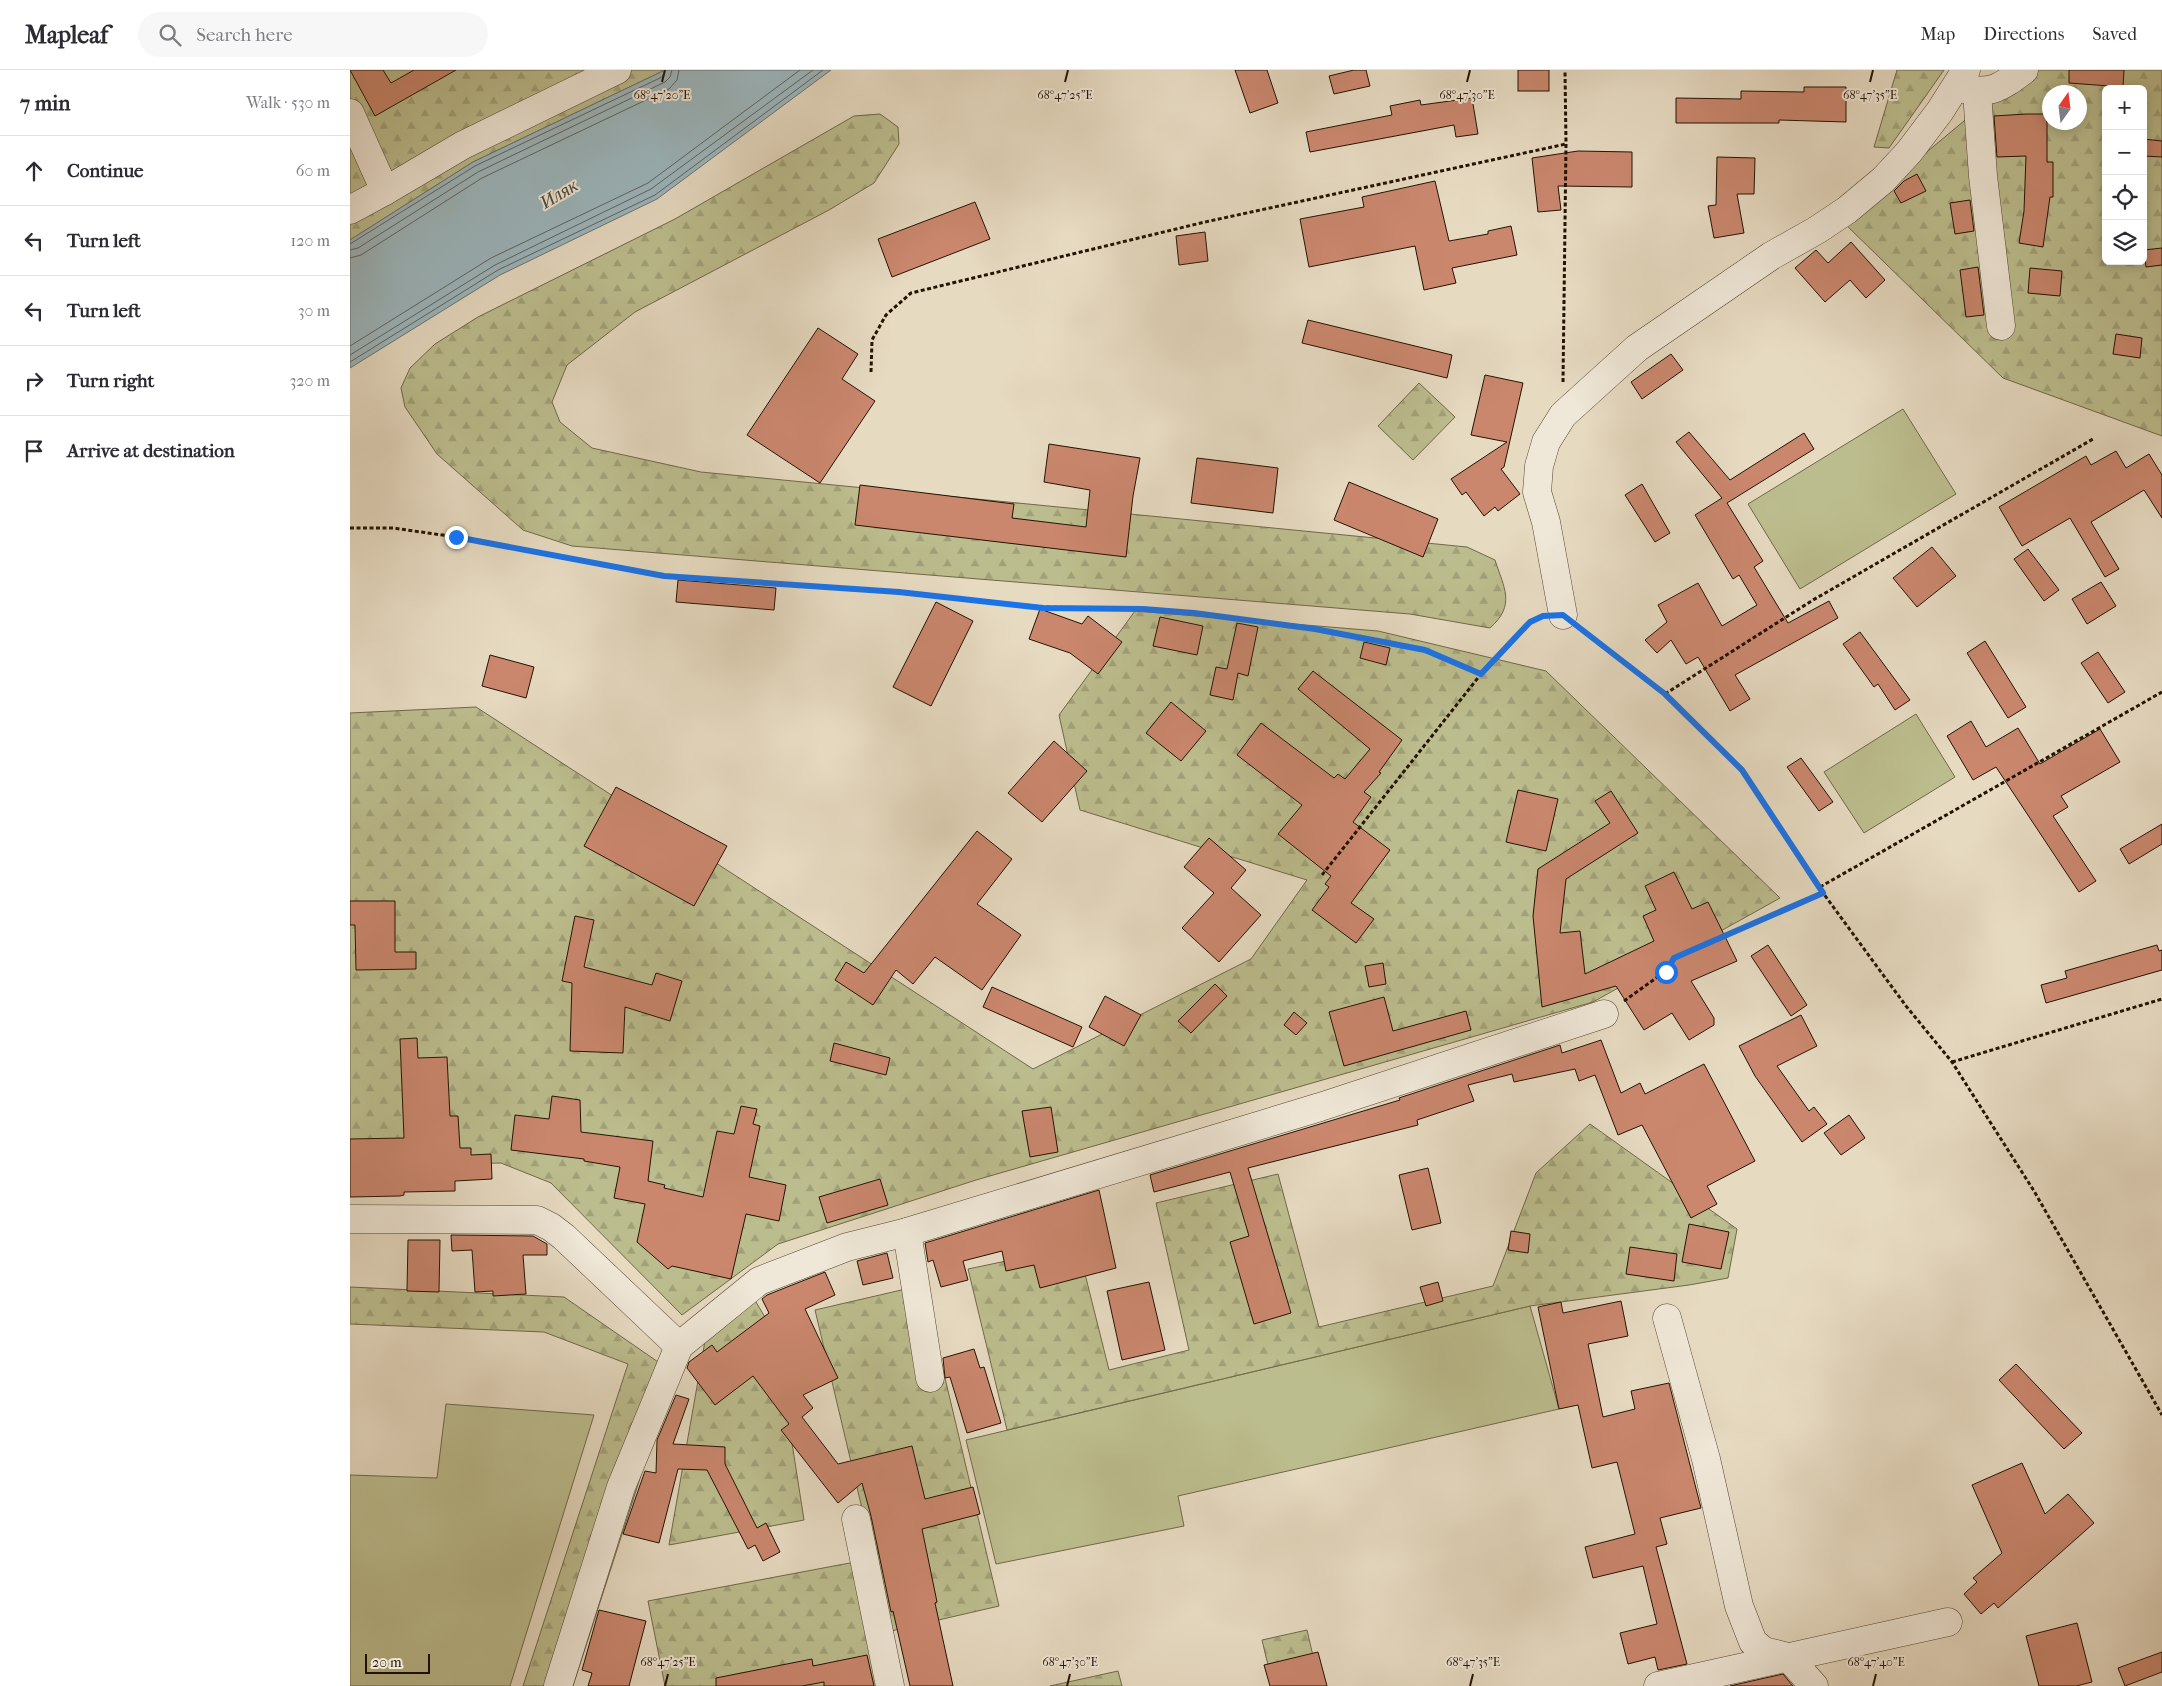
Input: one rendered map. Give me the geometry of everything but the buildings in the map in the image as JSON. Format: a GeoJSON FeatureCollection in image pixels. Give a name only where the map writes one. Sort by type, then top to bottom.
{"type":"FeatureCollection","features":[{"type":"Feature","properties":{"kind":"lane"},"geometry":{"type":"LineString","coordinates":[[350,210],[463,145],[617,70]]}},
{"type":"Feature","properties":{"kind":"lane"},"geometry":{"type":"LineString","coordinates":[[1966,83],[1993,91],[2024,70]]}},
{"type":"Feature","properties":{"kind":"lane"},"geometry":{"type":"LineString","coordinates":[[1966,83],[1983,176],[2001,326]]}},
{"type":"Feature","properties":{"kind":"lane"},"geometry":{"type":"LineString","coordinates":[[1563,615],[1546,522],[1537,492],[1539,466],[1546,442],[1563,415],[1637,348],[1772,256],[1839,215],[1882,180],[1909,152],[1966,83]]}},
{"type":"Feature","properties":{"kind":"lane"},"geometry":{"type":"LineString","coordinates":[[350,112],[385,191]]}},
{"type":"Feature","properties":{"kind":"lane"},"geometry":{"type":"LineString","coordinates":[[558,1686],[621,1487],[679,1346],[759,1281],[847,1247],[907,1232],[1320,1107],[1604,1014]]}},
{"type":"Feature","properties":{"kind":"lane"},"geometry":{"type":"LineString","coordinates":[[350,1219],[537,1220],[551,1227],[564,1237],[679,1346]]}},
{"type":"Feature","properties":{"kind":"lane"},"geometry":{"type":"LineString","coordinates":[[907,1232],[930,1378]]}},
{"type":"Feature","properties":{"kind":"lane"},"geometry":{"type":"LineString","coordinates":[[1667,1318],[1706,1459],[1738,1606],[1753,1642],[1764,1651],[1788,1657],[1814,1686]]}},
{"type":"Feature","properties":{"kind":"lane"},"geometry":{"type":"LineString","coordinates":[[856,1520],[890,1686]]}},
{"type":"Feature","properties":{"kind":"lane"},"geometry":{"type":"LineString","coordinates":[[1658,1686],[1948,1622]]}},
{"type":"Feature","properties":{"kind":"path"},"geometry":{"type":"LineString","coordinates":[[1563,415],[1565,70]]}},
{"type":"Feature","properties":{"kind":"path"},"geometry":{"type":"LineString","coordinates":[[871,372],[872,340],[886,315],[912,293],[1205,222],[1566,144]]}},
{"type":"Feature","properties":{"kind":"path"},"geometry":{"type":"LineString","coordinates":[[1665,694],[1813,600],[2093,439]]}},
{"type":"Feature","properties":{"kind":"path"},"geometry":{"type":"LineString","coordinates":[[350,528],[393,528],[456,537],[664,576],[899,592],[1043,608],[1143,609],[1194,613],[1315,629],[1399,644],[1425,650],[1481,674]]}},
{"type":"Feature","properties":{"kind":"path"},"geometry":{"type":"LineString","coordinates":[[1322,875],[1481,674],[1515,635],[1530,622],[1543,616],[1563,615],[1665,694],[1742,770],[1823,893],[1906,1006],[1952,1062],[2034,1191],[2162,1415]]}},
{"type":"Feature","properties":{"kind":"path"},"geometry":{"type":"LineString","coordinates":[[1820,887],[2162,692]]}},
{"type":"Feature","properties":{"kind":"path"},"geometry":{"type":"LineString","coordinates":[[1604,1014],[1666,972],[1674,958],[1823,893]]}},
{"type":"Feature","properties":{"kind":"path"},"geometry":{"type":"LineString","coordinates":[[1952,1062],[2162,999]]}},
{"type":"Feature","properties":{"kind":"green space"},"geometry":{"type":"Polygon","coordinates":[[[350,70],[665,70],[473,162],[350,240],[350,70]]]}},
{"type":"Feature","properties":{"kind":"green space"},"geometry":{"type":"Polygon","coordinates":[[[1897,70],[1944,70],[1889,148],[1874,147],[1897,70]]]}},
{"type":"Feature","properties":{"kind":"green space"},"geometry":{"type":"Polygon","coordinates":[[[2025,70],[2162,70],[2162,436],[2003,378],[1843,222],[2025,70]]]}},
{"type":"Feature","properties":{"kind":"green space"},"geometry":{"type":"Polygon","coordinates":[[[880,114],[898,127],[899,144],[874,183],[829,210],[635,312],[567,365],[552,402],[560,422],[592,448],[701,472],[1467,547],[1495,560],[1506,596],[1503,612],[1498,620],[1490,628],[1410,614],[572,546],[523,530],[437,454],[405,407],[401,388],[410,368],[435,344],[478,317],[675,219],[854,116],[880,114]]]}},
{"type":"Feature","properties":{"kind":"green space"},"geometry":{"type":"Polygon","coordinates":[[[1419,383],[1455,417],[1413,460],[1378,426],[1419,383]]]}},
{"type":"Feature","properties":{"kind":"green space"},"geometry":{"type":"Polygon","coordinates":[[[1903,409],[1956,494],[1800,589],[1748,504],[1903,409]]]}},
{"type":"Feature","properties":{"kind":"green space"},"geometry":{"type":"Polygon","coordinates":[[[1135,611],[1378,631],[1546,671],[1780,898],[1593,1002],[976,1180],[778,1244],[682,1315],[551,1183],[501,1163],[350,1166],[350,713],[476,707],[1033,1069],[1251,959],[1307,880],[1080,810],[1059,715],[1135,611]]]}},
{"type":"Feature","properties":{"kind":"green space"},"geometry":{"type":"Polygon","coordinates":[[[1916,714],[1955,777],[1864,833],[1824,772],[1916,714]]]}},
{"type":"Feature","properties":{"kind":"green space"},"geometry":{"type":"Polygon","coordinates":[[[1590,1124],[1737,1229],[1728,1278],[1530,1306],[1007,1430],[968,1269],[1078,1246],[1109,1370],[1189,1350],[1156,1203],[1278,1174],[1319,1327],[1493,1286],[1536,1173],[1590,1124]]]}},
{"type":"Feature","properties":{"kind":"green space"},"geometry":{"type":"Polygon","coordinates":[[[923,1285],[999,1606],[891,1631],[815,1310],[923,1285]]]}},
{"type":"Feature","properties":{"kind":"green space"},"geometry":{"type":"Polygon","coordinates":[[[350,1287],[564,1297],[674,1373],[573,1686],[523,1686],[628,1364],[544,1332],[350,1324],[350,1287]]]}},
{"type":"Feature","properties":{"kind":"green space"},"geometry":{"type":"Polygon","coordinates":[[[753,1297],[775,1334],[804,1520],[669,1545],[708,1324],[753,1297]]]}},
{"type":"Feature","properties":{"kind":"green space"},"geometry":{"type":"Polygon","coordinates":[[[1530,1306],[1559,1409],[1178,1496],[1184,1526],[996,1564],[966,1440],[1530,1306]]]}},
{"type":"Feature","properties":{"kind":"green space"},"geometry":{"type":"Polygon","coordinates":[[[446,1404],[594,1415],[510,1686],[350,1686],[350,1475],[437,1478],[446,1404]]]}},
{"type":"Feature","properties":{"kind":"green space"},"geometry":{"type":"Polygon","coordinates":[[[855,1562],[878,1686],[665,1686],[648,1601],[855,1562]]]}},
{"type":"Feature","properties":{"kind":"green space"},"geometry":{"type":"Polygon","coordinates":[[[1307,1630],[1320,1686],[1273,1686],[1262,1640],[1307,1630]]]}},
{"type":"Feature","properties":{"kind":"green space"},"geometry":{"type":"Polygon","coordinates":[[[1118,1671],[1122,1686],[1050,1686],[1118,1671]]]}},
{"type":"Feature","properties":{"kind":"water","name":"Иляк"},"geometry":{"type":"Polygon","coordinates":[[[665,70],[831,70],[657,199],[500,275],[350,368],[350,240],[473,162],[665,70]]]}},
{"type":"Feature","properties":{"kind":"route"},"geometry":{"type":"LineString","coordinates":[[456,537],[664,576],[899,592],[1043,608],[1143,609],[1194,613],[1315,629],[1425,650],[1481,674],[1515,635],[1530,622],[1543,616],[1563,615],[1665,694],[1742,770],[1823,893],[1716,938],[1674,958],[1666,972]]}}]}
